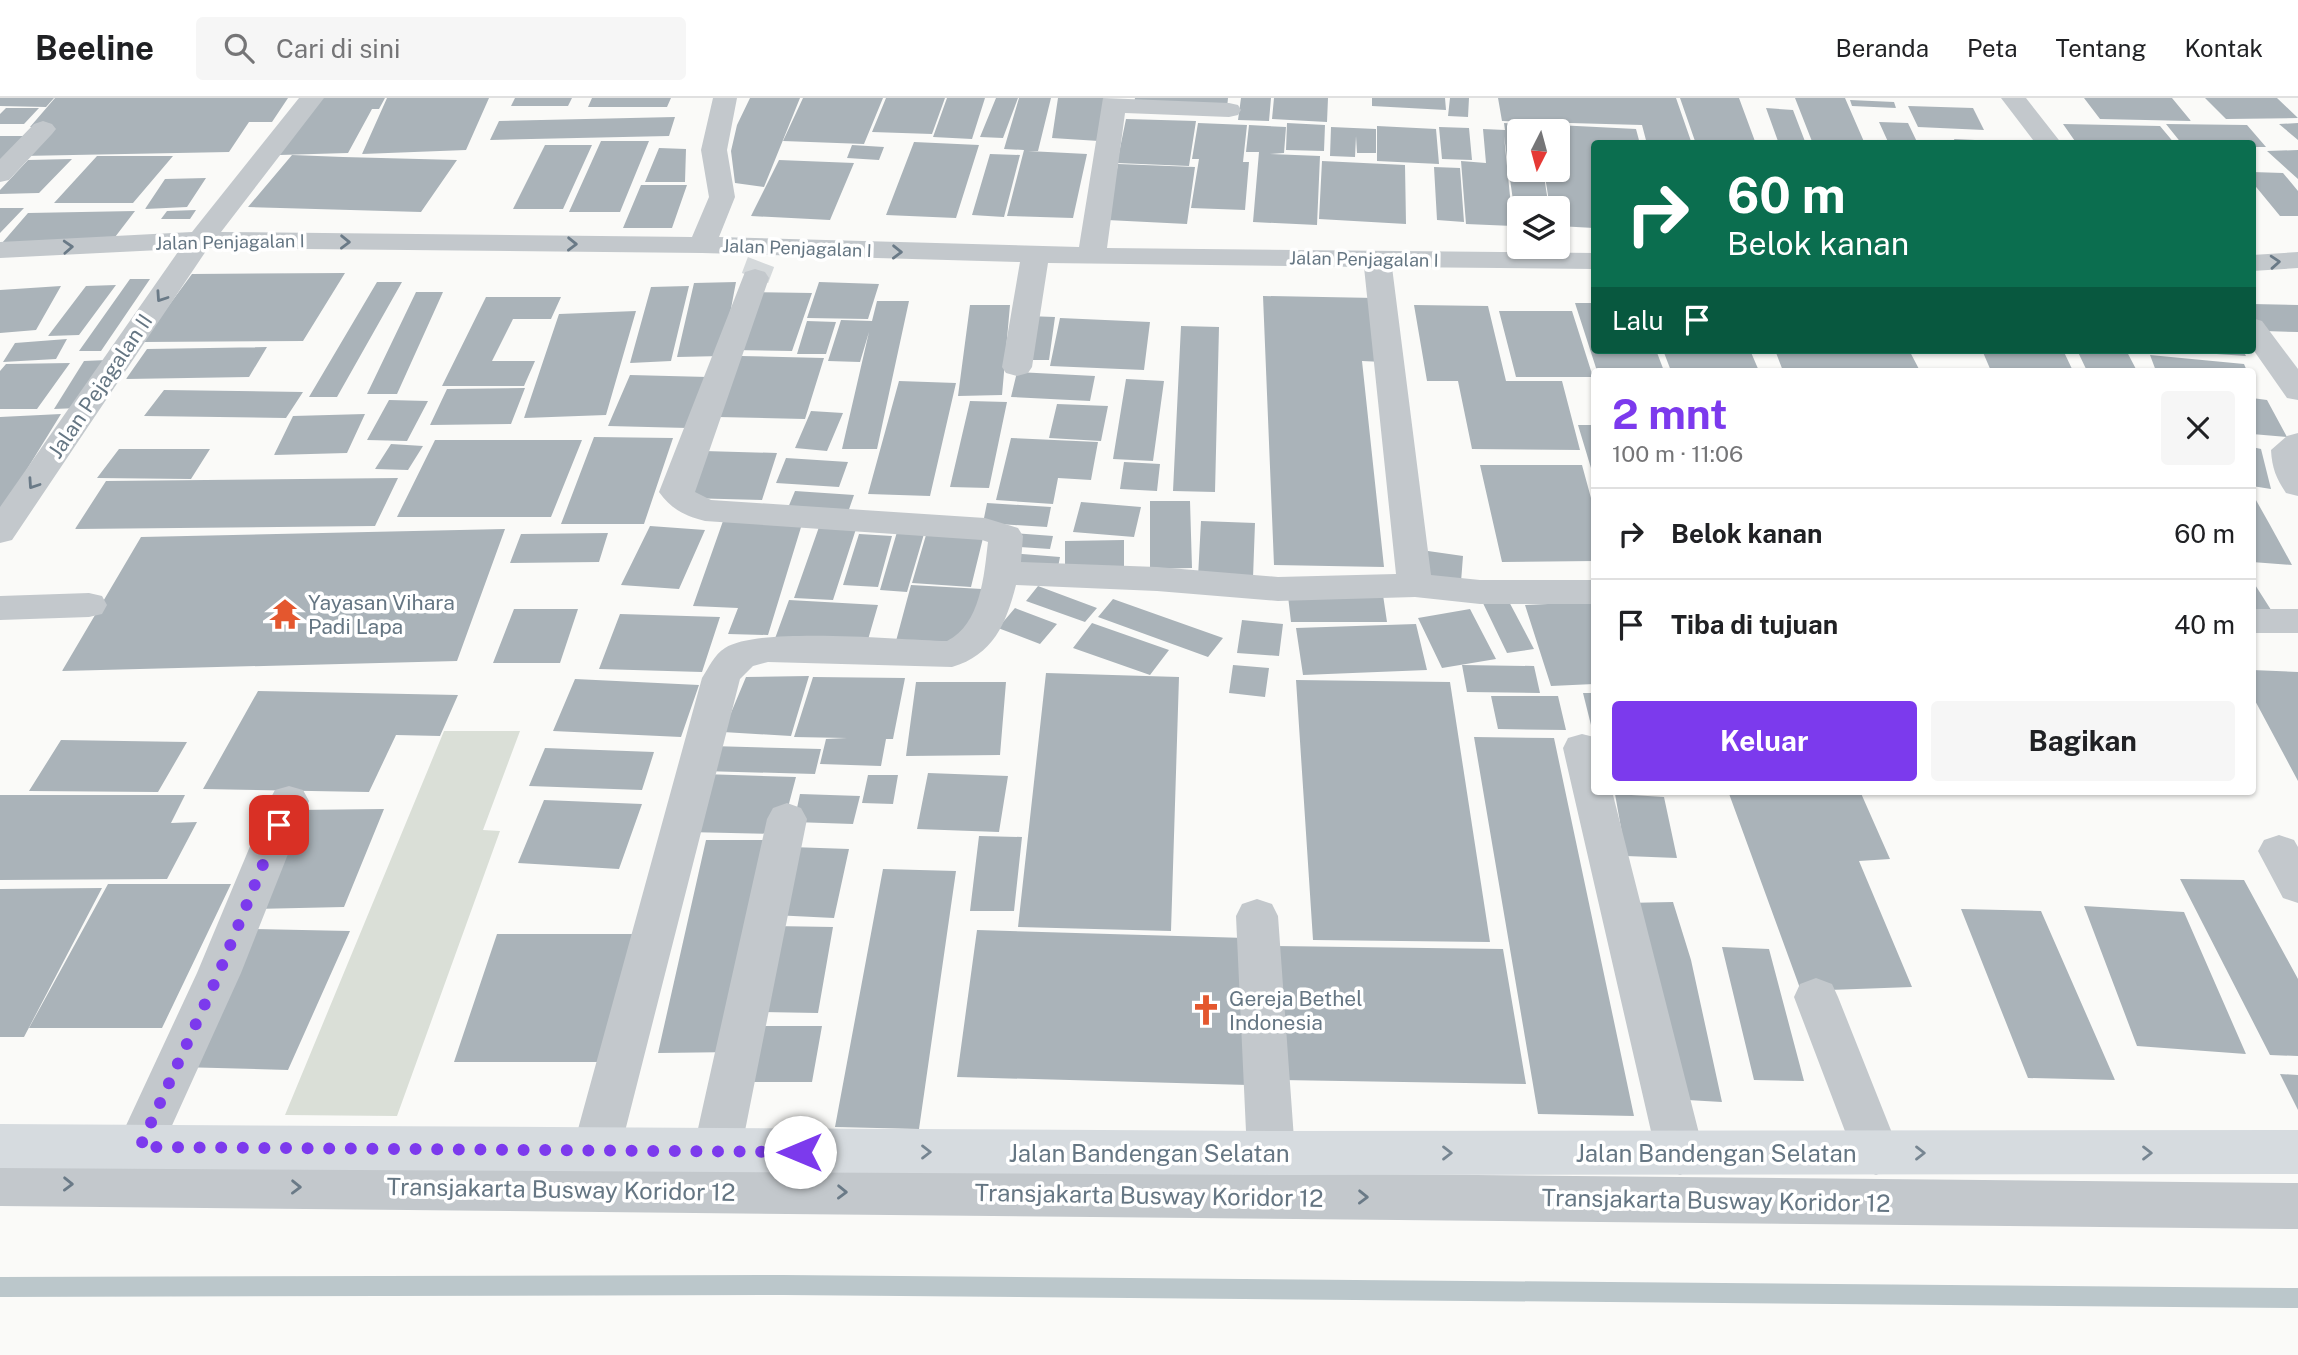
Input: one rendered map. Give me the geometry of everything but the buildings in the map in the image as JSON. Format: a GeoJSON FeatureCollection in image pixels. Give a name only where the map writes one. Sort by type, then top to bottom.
{"type":"FeatureCollection","features":[{"type":"Feature","properties":{"kind":"main road","name":"Jalan Bandengan Selatan"},"geometry":{"type":"LineString","coordinates":[[0,1146],[596,1151],[2298,1153]]}},
{"type":"Feature","properties":{"kind":"street","name":"Jalan Pejagalan II"},"geometry":{"type":"LineString","coordinates":[[0,532],[200,240],[312,98]]}},
{"type":"Feature","properties":{"kind":"street"},"geometry":{"type":"LineString","coordinates":[[702,245],[722,197],[715,150],[725,98]]}},
{"type":"Feature","properties":{"kind":"street"},"geometry":{"type":"LineString","coordinates":[[2013,98],[2047,140]]}},
{"type":"Feature","properties":{"kind":"street"},"geometry":{"type":"LineString","coordinates":[[1092,256],[1114,101],[1229,110]]}},
{"type":"Feature","properties":{"kind":"street"},"geometry":{"type":"LineString","coordinates":[[0,174],[43,129]]}},
{"type":"Feature","properties":{"kind":"street","name":"Jalan Penjagalan I"},"geometry":{"type":"LineString","coordinates":[[0,250],[200,240],[702,245],[761,263],[1035,254],[1591,261]]}},
{"type":"Feature","properties":{"kind":"street"},"geometry":{"type":"LineString","coordinates":[[1017,366],[1035,254]]}},
{"type":"Feature","properties":{"kind":"street"},"geometry":{"type":"LineString","coordinates":[[1377,259],[1415,584]]}},
{"type":"Feature","properties":{"kind":"street"},"geometry":{"type":"LineString","coordinates":[[2256,263],[2298,260]]}},
{"type":"Feature","properties":{"kind":"street"},"geometry":{"type":"LineString","coordinates":[[596,1151],[721,678],[731,660],[745,651],[768,649],[952,654],[969,648],[983,634],[1002,573],[1006,536],[985,529],[705,510],[683,500],[676,492],[761,263]]}},
{"type":"Feature","properties":{"kind":"street"},"geometry":{"type":"LineString","coordinates":[[2256,333],[2298,391]]}},
{"type":"Feature","properties":{"kind":"street"},"geometry":{"type":"LineString","coordinates":[[2298,443],[2287,450],[2289,470],[2298,486]]}},
{"type":"Feature","properties":{"kind":"street"},"geometry":{"type":"LineString","coordinates":[[1002,573],[1157,579],[1278,589],[1415,584],[1480,592],[1591,592]]}},
{"type":"Feature","properties":{"kind":"street"},"geometry":{"type":"LineString","coordinates":[[0,608],[89,605]]}},
{"type":"Feature","properties":{"kind":"street"},"geometry":{"type":"LineString","coordinates":[[2256,621],[2298,621]]}},
{"type":"Feature","properties":{"kind":"street"},"geometry":{"type":"LineString","coordinates":[[1582,748],[1591,785]]}},
{"type":"Feature","properties":{"kind":"street"},"geometry":{"type":"LineString","coordinates":[[1593,795],[1680,1153]]}},
{"type":"Feature","properties":{"kind":"street"},"geometry":{"type":"LineString","coordinates":[[140,1147],[219,973],[289,801]]}},
{"type":"Feature","properties":{"kind":"street"},"geometry":{"type":"LineString","coordinates":[[717,1151],[787,820]]}},
{"type":"Feature","properties":{"kind":"street"},"geometry":{"type":"LineString","coordinates":[[1257,916],[1271,1153]]}},
{"type":"Feature","properties":{"kind":"street"},"geometry":{"type":"LineString","coordinates":[[1807,999],[1864,1153]]}},
{"type":"Feature","properties":{"kind":"street","name":"Transjakarta Busway Koridor 12"},"geometry":{"type":"LineString","coordinates":[[0,1184],[2298,1206]]}},
{"type":"Feature","properties":{"kind":"shaded area"},"geometry":{"type":"Polygon","coordinates":[[[444,731],[520,731],[483,830],[500,831],[397,1116],[285,1115],[444,731]]]}},
{"type":"Feature","properties":{"kind":"waterway"},"geometry":{"type":"LineString","coordinates":[[0,1287],[783,1285],[2298,1298]]}},
{"type":"Feature","properties":{"kind":"tunnel"},"geometry":{"type":"LineString","coordinates":[[755,278],[761,262]]}},
{"type":"Feature","properties":{"kind":"place","name":"Yayasan Vihara Padi Lapa"},"geometry":{"type":"Point","coordinates":[285,614]}},
{"type":"Feature","properties":{"kind":"place","name":"Gereja Bethel Indonesia"},"geometry":{"type":"Point","coordinates":[1206,1010]}},
{"type":"Feature","properties":{"kind":"route"},"geometry":{"type":"LineString","coordinates":[[279,825],[219,973],[140,1147],[800,1152]]}}]}
